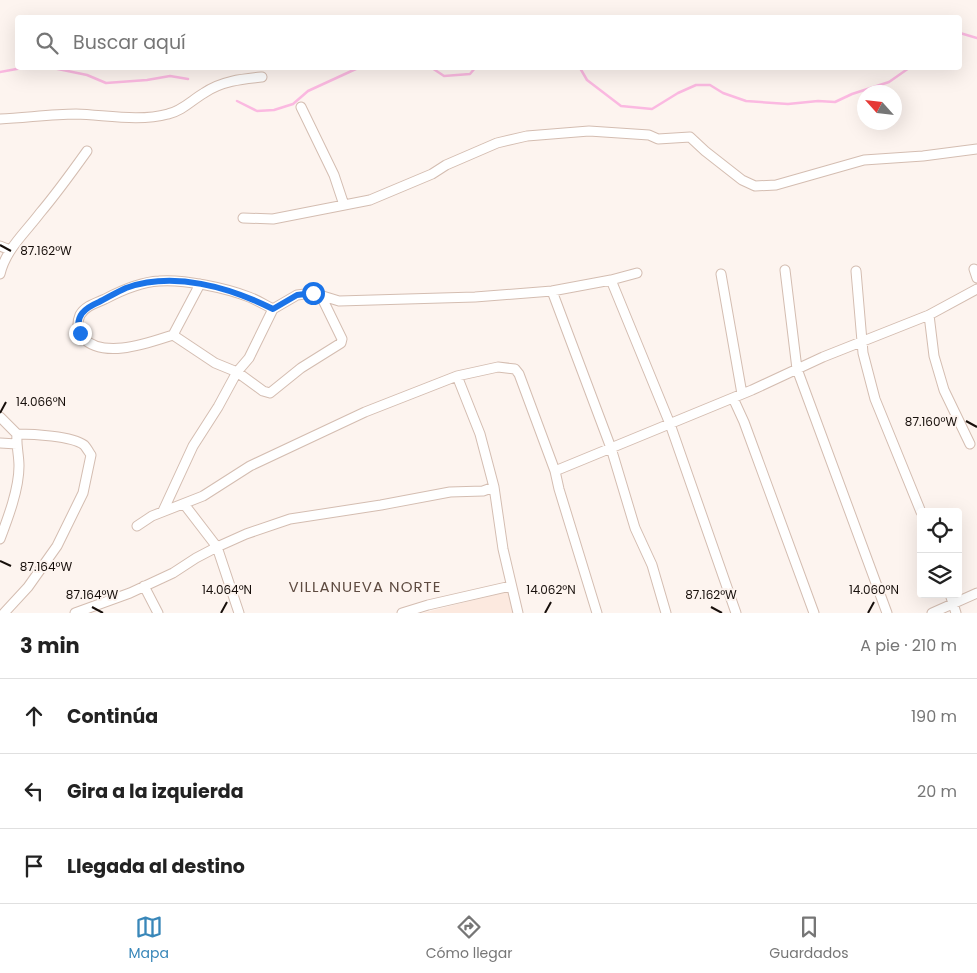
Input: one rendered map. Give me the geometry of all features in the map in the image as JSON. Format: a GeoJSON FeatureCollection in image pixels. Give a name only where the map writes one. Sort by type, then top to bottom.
{"type":"FeatureCollection","features":[{"type":"Feature","properties":{"kind":"street"},"geometry":{"type":"LineString","coordinates":[[0,120],[74,114],[132,118],[168,114],[191,103],[204,92],[223,83],[262,77]]}},
{"type":"Feature","properties":{"kind":"street"},"geometry":{"type":"LineString","coordinates":[[301,107],[334,175],[344,206]]}},
{"type":"Feature","properties":{"kind":"street"},"geometry":{"type":"LineString","coordinates":[[243,218],[273,219],[370,200],[432,174],[446,165],[497,143],[527,136],[589,131],[649,135],[658,139],[690,137],[742,180],[755,186],[776,185],[864,160],[923,156],[977,149]]}},
{"type":"Feature","properties":{"kind":"street"},"geometry":{"type":"LineString","coordinates":[[0,274],[2,264],[10,250],[88,151]]}},
{"type":"Feature","properties":{"kind":"street"},"geometry":{"type":"LineString","coordinates":[[0,246],[10,250]]}},
{"type":"Feature","properties":{"kind":"street"},"geometry":{"type":"LineString","coordinates":[[785,270],[797,369],[887,613]]}},
{"type":"Feature","properties":{"kind":"street"},"geometry":{"type":"LineString","coordinates":[[856,271],[863,353],[875,399],[919,508]]}},
{"type":"Feature","properties":{"kind":"street"},"geometry":{"type":"LineString","coordinates":[[163,511],[193,446],[218,407],[237,372],[249,358],[273,309],[297,295],[313,293],[339,301],[475,296],[552,291],[637,273]]}},
{"type":"Feature","properties":{"kind":"street"},"geometry":{"type":"LineString","coordinates":[[721,274],[742,394]]}},
{"type":"Feature","properties":{"kind":"street"},"geometry":{"type":"LineString","coordinates":[[611,280],[670,424],[736,613]]}},
{"type":"Feature","properties":{"kind":"street"},"geometry":{"type":"LineString","coordinates":[[200,284],[173,334],[136,346],[108,348],[91,343],[83,338],[78,328],[80,315],[86,308],[126,288],[159,281],[200,284],[248,297],[273,309]]}},
{"type":"Feature","properties":{"kind":"street"},"geometry":{"type":"LineString","coordinates":[[555,471],[733,398],[823,357],[929,315],[977,289]]}},
{"type":"Feature","properties":{"kind":"street"},"geometry":{"type":"LineString","coordinates":[[552,291],[612,448],[636,528],[652,564],[666,613]]}},
{"type":"Feature","properties":{"kind":"street"},"geometry":{"type":"LineString","coordinates":[[173,334],[215,363],[237,372],[270,394],[301,368],[338,345],[342,339],[321,296]]}},
{"type":"Feature","properties":{"kind":"street"},"geometry":{"type":"LineString","coordinates":[[929,315],[934,356],[944,390],[970,444]]}},
{"type":"Feature","properties":{"kind":"street"},"geometry":{"type":"LineString","coordinates":[[137,526],[163,511],[203,496],[250,466],[365,412],[458,376],[498,367],[515,369],[519,374],[555,471],[597,613]]}},
{"type":"Feature","properties":{"kind":"street"},"geometry":{"type":"LineString","coordinates":[[458,376],[480,434],[494,487],[503,548],[518,613]]}},
{"type":"Feature","properties":{"kind":"street"},"geometry":{"type":"LineString","coordinates":[[733,398],[744,422],[814,613]]}},
{"type":"Feature","properties":{"kind":"street"},"geometry":{"type":"LineString","coordinates":[[0,417],[18,434],[36,434],[62,438],[84,445],[91,455],[83,493],[57,546],[28,587],[1,613]]}},
{"type":"Feature","properties":{"kind":"street"},"geometry":{"type":"LineString","coordinates":[[0,539],[11,511],[19,466],[18,434]]}},
{"type":"Feature","properties":{"kind":"street"},"geometry":{"type":"LineString","coordinates":[[0,443],[17,444]]}},
{"type":"Feature","properties":{"kind":"street"},"geometry":{"type":"LineString","coordinates":[[79,613],[173,573],[196,558],[246,534],[290,519],[381,506],[450,492],[483,491],[494,487]]}},
{"type":"Feature","properties":{"kind":"street"},"geometry":{"type":"LineString","coordinates":[[184,504],[218,547],[239,613]]}},
{"type":"Feature","properties":{"kind":"street"},"geometry":{"type":"LineString","coordinates":[[144,586],[158,613]]}},
{"type":"Feature","properties":{"kind":"street"},"geometry":{"type":"LineString","coordinates":[[402,613],[428,605],[511,586]]}},
{"type":"Feature","properties":{"kind":"street"},"geometry":{"type":"LineString","coordinates":[[932,613],[952,599],[977,593]]}},
{"type":"Feature","properties":{"kind":"street"},"geometry":{"type":"LineString","coordinates":[[952,599],[956,613]]}},
{"type":"Feature","properties":{"kind":"shaded area"},"geometry":{"type":"Polygon","coordinates":[[[510,591],[516,613],[422,613],[510,591]]]}},
{"type":"Feature","properties":{"kind":"waterway"},"geometry":{"type":"LineString","coordinates":[[962,34],[977,38]]}},
{"type":"Feature","properties":{"kind":"waterway"},"geometry":{"type":"LineString","coordinates":[[0,72],[15,69]]}},
{"type":"Feature","properties":{"kind":"waterway"},"geometry":{"type":"LineString","coordinates":[[63,70],[87,75],[106,83],[170,76],[188,79]]}},
{"type":"Feature","properties":{"kind":"waterway"},"geometry":{"type":"LineString","coordinates":[[237,101],[257,111],[274,110],[293,104],[308,91],[354,70]]}},
{"type":"Feature","properties":{"kind":"waterway"},"geometry":{"type":"LineString","coordinates":[[435,70],[444,76],[470,74],[473,70]]}},
{"type":"Feature","properties":{"kind":"waterway"},"geometry":{"type":"LineString","coordinates":[[581,70],[587,80],[621,106],[652,109],[678,93],[696,85],[710,85],[723,93],[746,101],[788,104],[818,101],[835,102],[852,94],[889,82],[906,70]]}},
{"type":"Feature","properties":{"kind":"district","name":"VILLANUEVA NORTE"},"geometry":{"type":"Point","coordinates":[365,587]}},
{"type":"Feature","properties":{"kind":"route"},"geometry":{"type":"LineString","coordinates":[[80,333],[78,321],[86,308],[126,288],[159,281],[200,284],[248,297],[273,309],[297,295],[313,293]]}}]}
